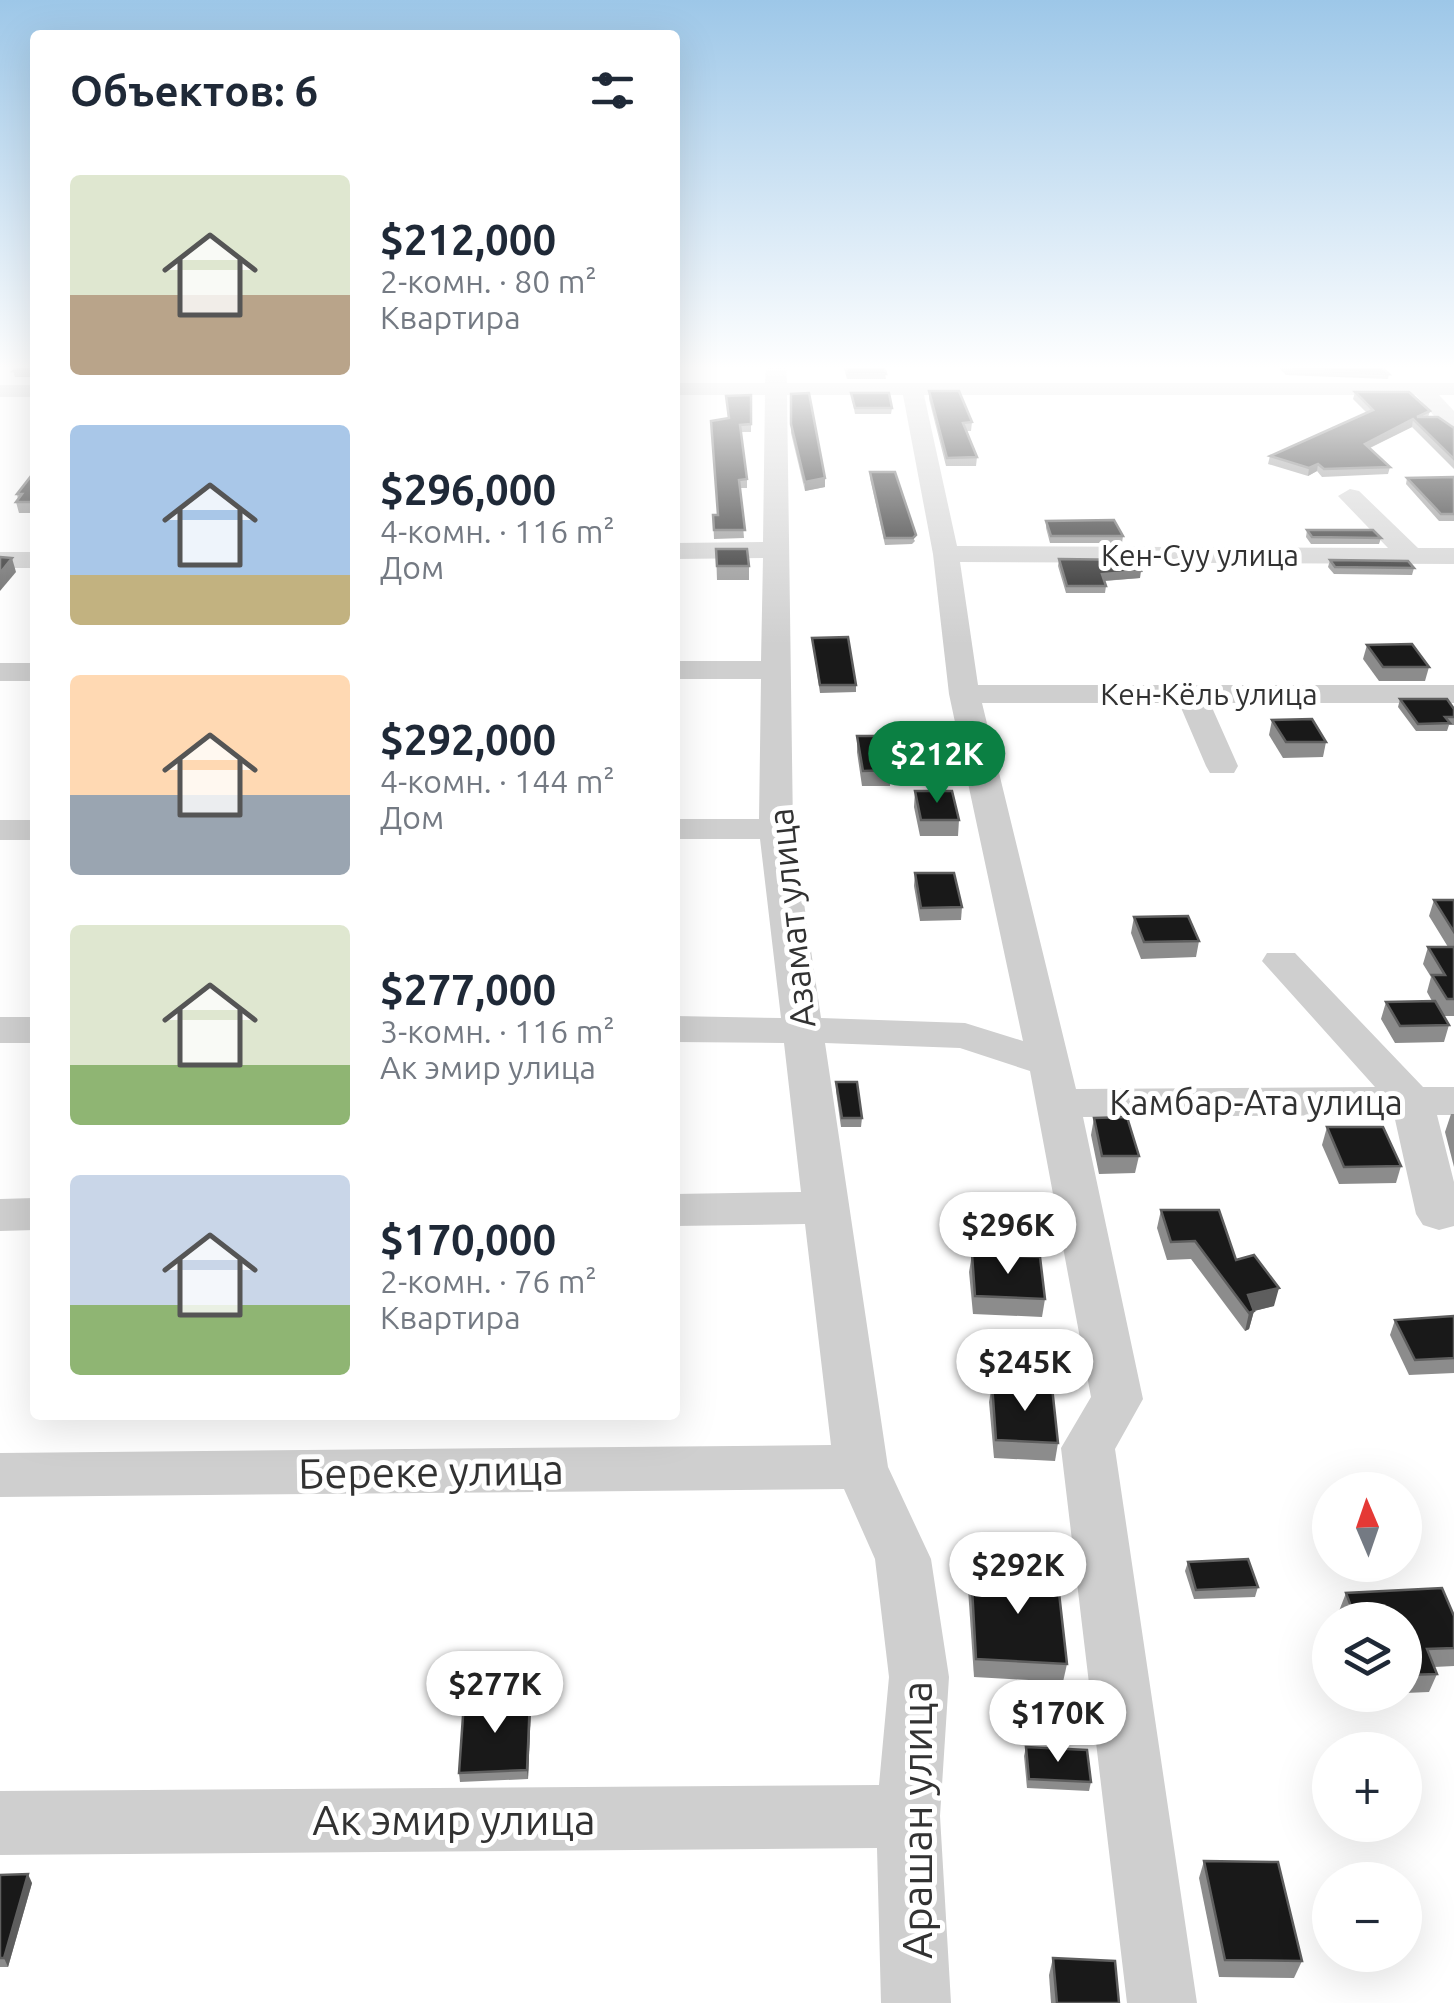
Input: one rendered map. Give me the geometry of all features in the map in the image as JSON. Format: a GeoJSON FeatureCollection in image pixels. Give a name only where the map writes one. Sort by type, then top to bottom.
{"type":"FeatureCollection","features":[{"type":"Feature","properties":{"kind":"street","name":"Азамат улица"},"geometry":{"type":"LineString","coordinates":[[777,458],[776,829],[861,1467]]}},
{"type":"Feature","properties":{"kind":"street"},"geometry":{"type":"LineString","coordinates":[[929,458],[964,694],[1053,1082],[1116,1399],[1088,1448],[1162,2003]]}},
{"type":"Feature","properties":{"kind":"street"},"geometry":{"type":"LineString","coordinates":[[1350,496],[1411,556]]}},
{"type":"Feature","properties":{"kind":"street"},"geometry":{"type":"LineString","coordinates":[[680,551],[779,550]]}},
{"type":"Feature","properties":{"kind":"street","name":"Кен-Суу улица"},"geometry":{"type":"LineString","coordinates":[[946,554],[1454,556]]}},
{"type":"Feature","properties":{"kind":"street"},"geometry":{"type":"LineString","coordinates":[[0,560],[30,560]]}},
{"type":"Feature","properties":{"kind":"street"},"geometry":{"type":"LineString","coordinates":[[680,670],[777,670]]}},
{"type":"Feature","properties":{"kind":"street"},"geometry":{"type":"LineString","coordinates":[[0,672],[30,672]]}},
{"type":"Feature","properties":{"kind":"street","name":"Кен-Кёль улица"},"geometry":{"type":"LineString","coordinates":[[964,694],[1454,694]]}},
{"type":"Feature","properties":{"kind":"street"},"geometry":{"type":"LineString","coordinates":[[1190,694],[1222,766]]}},
{"type":"Feature","properties":{"kind":"street"},"geometry":{"type":"LineString","coordinates":[[680,829],[776,829]]}},
{"type":"Feature","properties":{"kind":"street"},"geometry":{"type":"LineString","coordinates":[[0,830],[30,830]]}},
{"type":"Feature","properties":{"kind":"street"},"geometry":{"type":"LineString","coordinates":[[1281,962],[1433,1101],[1439,1214]]}},
{"type":"Feature","properties":{"kind":"street","name":"Камбар-Ата улица"},"geometry":{"type":"LineString","coordinates":[[680,1029],[803,1028],[965,1036],[1053,1082],[1433,1101]]}},
{"type":"Feature","properties":{"kind":"street"},"geometry":{"type":"LineString","coordinates":[[0,1030],[30,1030]]}},
{"type":"Feature","properties":{"kind":"street"},"geometry":{"type":"LineString","coordinates":[[680,1210],[827,1208]]}},
{"type":"Feature","properties":{"kind":"street"},"geometry":{"type":"LineString","coordinates":[[0,1214],[30,1214]]}},
{"type":"Feature","properties":{"kind":"street","name":"Береке улица"},"geometry":{"type":"LineString","coordinates":[[0,1475],[861,1467]]}},
{"type":"Feature","properties":{"kind":"street","name":"Арашан улица"},"geometry":{"type":"LineString","coordinates":[[861,1467],[903,1559],[919,1676],[908,1816],[916,2003]]}},
{"type":"Feature","properties":{"kind":"street","name":"Ак эмир улица"},"geometry":{"type":"LineString","coordinates":[[0,1823],[908,1816]]}},
{"type":"Feature","properties":{"kind":"building"},"geometry":{"type":"Polygon","coordinates":[[[714,458],[744,458],[747,479],[739,480],[745,530],[714,530],[713,515],[718,515],[714,458]]]}},
{"type":"Feature","properties":{"kind":"building"},"geometry":{"type":"Polygon","coordinates":[[[799,458],[821,458],[825,478],[805,482],[799,458]]]}},
{"type":"Feature","properties":{"kind":"building"},"geometry":{"type":"Polygon","coordinates":[[[1278,458],[1381,458],[1390,467],[1324,469],[1318,464],[1309,468],[1278,458]]]}},
{"type":"Feature","properties":{"kind":"building"},"geometry":{"type":"Polygon","coordinates":[[[870,472],[895,472],[916,535],[913,538],[885,538],[870,472]]]}},
{"type":"Feature","properties":{"kind":"building"},"geometry":{"type":"Polygon","coordinates":[[[30,477],[30,502],[16,502],[22,494],[17,494],[30,477]]]}},
{"type":"Feature","properties":{"kind":"building"},"geometry":{"type":"Polygon","coordinates":[[[1454,477],[1454,514],[1441,514],[1407,478],[1454,477]]]}},
{"type":"Feature","properties":{"kind":"building"},"geometry":{"type":"Polygon","coordinates":[[[1114,520],[1123,536],[1051,536],[1046,521],[1114,520]]]}},
{"type":"Feature","properties":{"kind":"building"},"geometry":{"type":"Polygon","coordinates":[[[1307,530],[1373,530],[1381,538],[1312,537],[1307,530]]]}},
{"type":"Feature","properties":{"kind":"building"},"geometry":{"type":"Polygon","coordinates":[[[716,549],[747,549],[749,566],[717,566],[716,549]]]}},
{"type":"Feature","properties":{"kind":"building"},"geometry":{"type":"Polygon","coordinates":[[[0,557],[12,558],[0,573],[0,557]]]}},
{"type":"Feature","properties":{"kind":"building"},"geometry":{"type":"Polygon","coordinates":[[[1059,559],[1135,560],[1141,571],[1102,574],[1106,586],[1067,586],[1059,559]]]}},
{"type":"Feature","properties":{"kind":"building"},"geometry":{"type":"Polygon","coordinates":[[[1330,560],[1408,561],[1414,568],[1335,567],[1330,560]]]}},
{"type":"Feature","properties":{"kind":"building"},"geometry":{"type":"Polygon","coordinates":[[[848,637],[856,685],[820,685],[812,638],[848,637]]]}},
{"type":"Feature","properties":{"kind":"building"},"geometry":{"type":"Polygon","coordinates":[[[1412,644],[1429,667],[1383,667],[1367,645],[1412,644]]]}},
{"type":"Feature","properties":{"kind":"building"},"geometry":{"type":"Polygon","coordinates":[[[1400,699],[1447,699],[1454,717],[1445,717],[1450,723],[1418,724],[1400,699]]]}},
{"type":"Feature","properties":{"kind":"building"},"geometry":{"type":"Polygon","coordinates":[[[1312,719],[1326,742],[1286,742],[1272,720],[1312,719]]]}},
{"type":"Feature","properties":{"kind":"building"},"geometry":{"type":"Polygon","coordinates":[[[857,736],[884,736],[891,770],[863,771],[857,736]]]}},
{"type":"Feature","properties":{"kind":"building"},"geometry":{"type":"Polygon","coordinates":[[[915,791],[952,791],[959,820],[921,820],[915,791]]]}},
{"type":"Feature","properties":{"kind":"building"},"geometry":{"type":"Polygon","coordinates":[[[915,873],[954,873],[962,907],[921,908],[915,873]]]}},
{"type":"Feature","properties":{"kind":"building"},"geometry":{"type":"Polygon","coordinates":[[[1434,900],[1454,900],[1454,932],[1434,900]]]}},
{"type":"Feature","properties":{"kind":"building"},"geometry":{"type":"Polygon","coordinates":[[[1188,916],[1199,941],[1144,942],[1134,917],[1188,916]]]}},
{"type":"Feature","properties":{"kind":"building"},"geometry":{"type":"Polygon","coordinates":[[[1428,947],[1454,947],[1454,999],[1447,999],[1432,975],[1445,975],[1428,947]]]}},
{"type":"Feature","properties":{"kind":"building"},"geometry":{"type":"Polygon","coordinates":[[[1435,1001],[1449,1025],[1400,1026],[1386,1002],[1435,1001]]]}},
{"type":"Feature","properties":{"kind":"building"},"geometry":{"type":"Polygon","coordinates":[[[836,1082],[857,1082],[862,1118],[842,1118],[836,1082]]]}},
{"type":"Feature","properties":{"kind":"building"},"geometry":{"type":"Polygon","coordinates":[[[1127,1117],[1139,1156],[1102,1156],[1094,1118],[1127,1117]]]}},
{"type":"Feature","properties":{"kind":"building"},"geometry":{"type":"Polygon","coordinates":[[[1327,1127],[1383,1127],[1401,1166],[1344,1167],[1327,1127]]]}},
{"type":"Feature","properties":{"kind":"building"},"geometry":{"type":"Polygon","coordinates":[[[1161,1210],[1219,1210],[1236,1260],[1254,1255],[1279,1288],[1248,1295],[1254,1311],[1249,1313],[1195,1241],[1171,1242],[1161,1210]]]}},
{"type":"Feature","properties":{"kind":"building"},"geometry":{"type":"Polygon","coordinates":[[[972,1254],[1040,1257],[1045,1299],[975,1296],[972,1254]]]}},
{"type":"Feature","properties":{"kind":"building"},"geometry":{"type":"Polygon","coordinates":[[[1454,1316],[1454,1358],[1415,1360],[1395,1320],[1454,1316]]]}},
{"type":"Feature","properties":{"kind":"building"},"geometry":{"type":"Polygon","coordinates":[[[992,1384],[1052,1387],[1058,1443],[996,1440],[992,1384]]]}},
{"type":"Feature","properties":{"kind":"building"},"geometry":{"type":"Polygon","coordinates":[[[1248,1559],[1258,1587],[1196,1590],[1188,1562],[1248,1559]]]}},
{"type":"Feature","properties":{"kind":"building"},"geometry":{"type":"Polygon","coordinates":[[[971,1570],[1057,1575],[1067,1664],[976,1659],[971,1570]]]}},
{"type":"Feature","properties":{"kind":"building"},"geometry":{"type":"Polygon","coordinates":[[[1442,1588],[1454,1616],[1454,1648],[1427,1649],[1437,1674],[1422,1674],[1422,1602],[1349,1602],[1346,1593],[1442,1588]]]}},
{"type":"Feature","properties":{"kind":"building"},"geometry":{"type":"Polygon","coordinates":[[[530,1699],[527,1770],[459,1773],[464,1702],[530,1699]]]}},
{"type":"Feature","properties":{"kind":"building"},"geometry":{"type":"Polygon","coordinates":[[[1026,1747],[1087,1750],[1091,1782],[1029,1779],[1026,1747]]]}},
{"type":"Feature","properties":{"kind":"building"},"geometry":{"type":"Polygon","coordinates":[[[1204,1861],[1278,1862],[1302,1961],[1225,1960],[1204,1861]]]}},
{"type":"Feature","properties":{"kind":"building"},"geometry":{"type":"Polygon","coordinates":[[[28,1874],[4,1958],[0,1958],[0,1875],[28,1874]]]}},
{"type":"Feature","properties":{"kind":"building"},"geometry":{"type":"Polygon","coordinates":[[[1053,1958],[1115,1961],[1119,2003],[1057,2003],[1053,1958]]]}}]}
